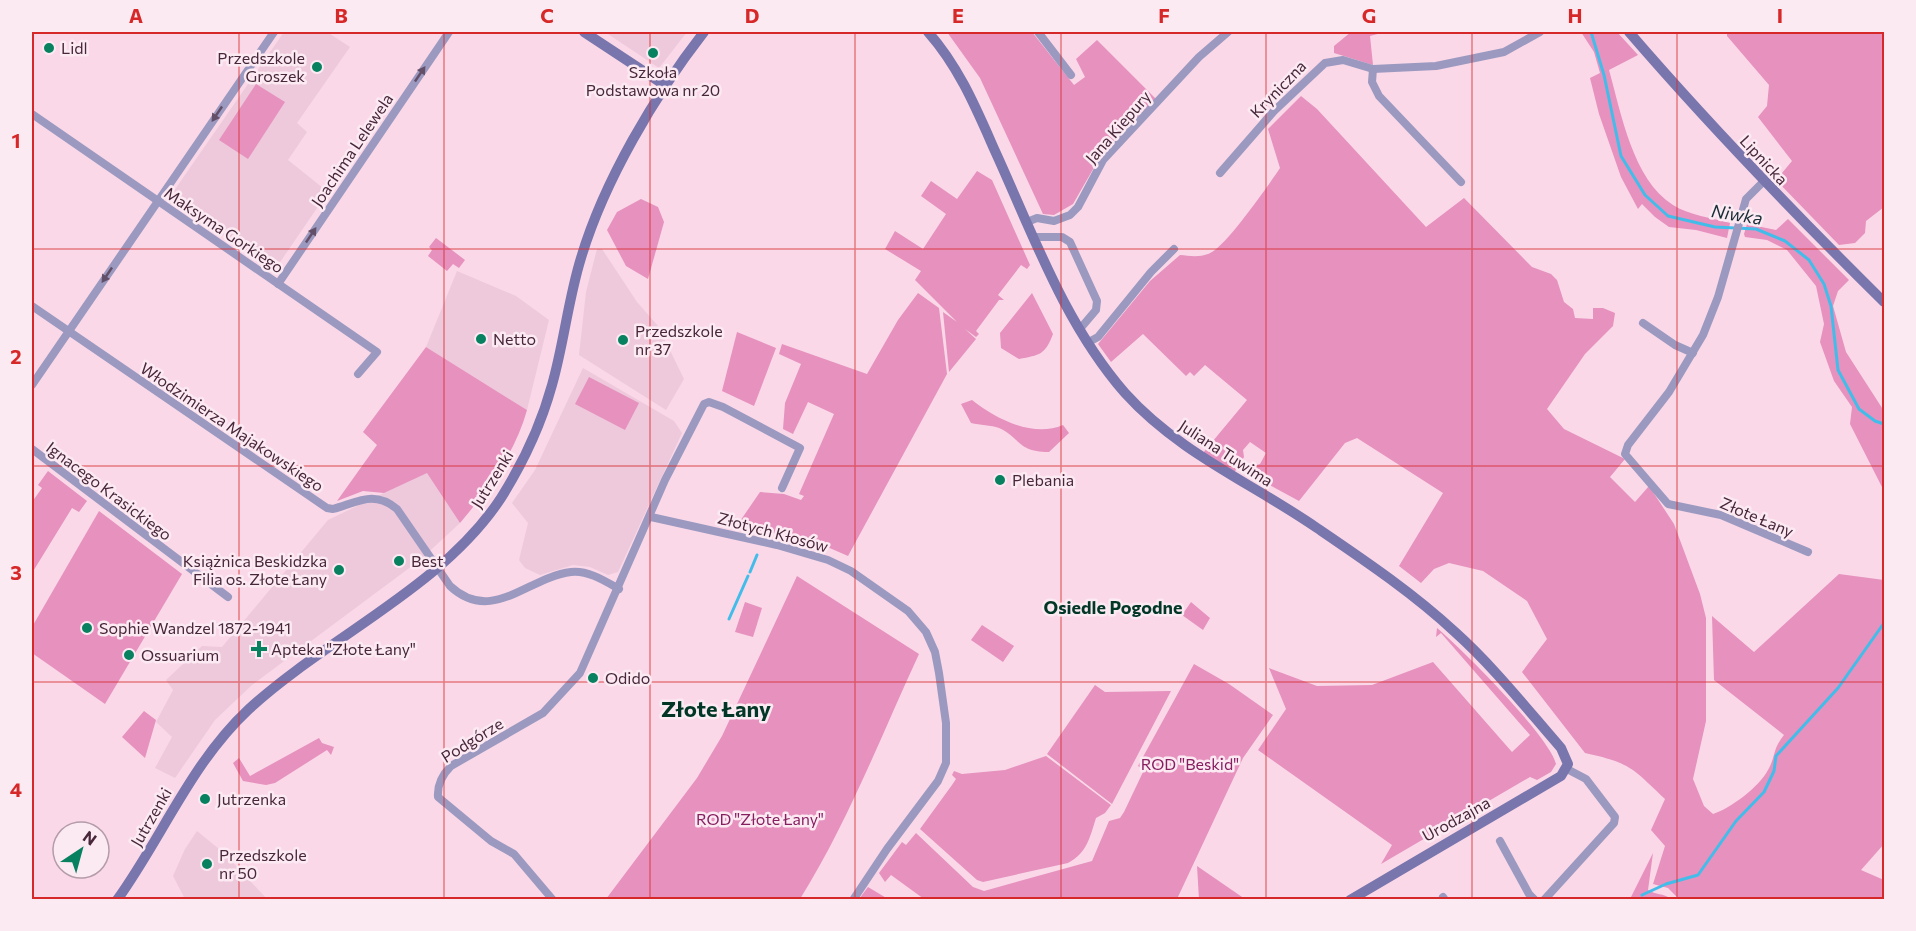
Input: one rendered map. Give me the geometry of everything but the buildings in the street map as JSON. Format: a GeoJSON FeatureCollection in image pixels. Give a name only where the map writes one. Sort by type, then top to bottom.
{"type":"FeatureCollection","features":[{"type":"Feature","properties":{"kind":"street"},"geometry":{"type":"LineString","coordinates":[[32,385],[274,32]]}},
{"type":"Feature","properties":{"kind":"street","name":"Joachima Lelewela"},"geometry":{"type":"LineString","coordinates":[[278,284],[449,32]]}},
{"type":"Feature","properties":{"kind":"street"},"geometry":{"type":"LineString","coordinates":[[584,32],[666,86]]}},
{"type":"Feature","properties":{"kind":"street","name":"Jutrzenki"},"geometry":{"type":"LineString","coordinates":[[117,900],[196,772],[235,723],[275,687],[437,566],[493,510],[532,441],[553,382],[572,289],[587,238],[620,166],[666,86],[704,32]]}},
{"type":"Feature","properties":{"kind":"street","name":"Juliana Tuwima"},"geometry":{"type":"LineString","coordinates":[[928,32],[942,48],[968,89],[1027,222],[1079,330],[1135,404],[1175,439],[1211,465],[1303,518],[1442,620],[1505,684],[1561,748],[1567,764]]}},
{"type":"Feature","properties":{"kind":"street"},"geometry":{"type":"LineString","coordinates":[[1038,32],[1071,75]]}},
{"type":"Feature","properties":{"kind":"street","name":"Jana Kiepury"},"geometry":{"type":"LineString","coordinates":[[1027,222],[1037,218],[1054,220],[1070,215],[1078,207],[1103,160],[1199,57],[1228,32]]}},
{"type":"Feature","properties":{"kind":"street","name":"Kryniczna"},"geometry":{"type":"LineString","coordinates":[[1220,173],[1274,111],[1319,66],[1337,59],[1373,69],[1436,66],[1504,52],[1540,32]]}},
{"type":"Feature","properties":{"kind":"street","name":"Lipnicka"},"geometry":{"type":"LineString","coordinates":[[1629,32],[1674,85],[1764,181],[1884,302]]}},
{"type":"Feature","properties":{"kind":"street"},"geometry":{"type":"LineString","coordinates":[[1373,69],[1372,82],[1380,96],[1461,182]]}},
{"type":"Feature","properties":{"kind":"street","name":"Maksyma Gorkiego"},"geometry":{"type":"LineString","coordinates":[[32,114],[377,352],[358,374]]}},
{"type":"Feature","properties":{"kind":"street","name":"Złote Łany"},"geometry":{"type":"LineString","coordinates":[[1764,181],[1746,199],[1718,297],[1693,353],[1669,392],[1628,445],[1627,458],[1668,504],[1721,515],[1808,552]]}},
{"type":"Feature","properties":{"kind":"street"},"geometry":{"type":"LineString","coordinates":[[1034,237],[1062,237],[1070,242],[1097,301],[1096,310],[1079,330]]}},
{"type":"Feature","properties":{"kind":"street"},"geometry":{"type":"LineString","coordinates":[[1087,343],[1098,337],[1151,272],[1174,249]]}},
{"type":"Feature","properties":{"kind":"street","name":"Włodzimierza Majakowskiego"},"geometry":{"type":"LineString","coordinates":[[32,306],[327,508],[333,509],[370,497],[389,503],[437,566]]}},
{"type":"Feature","properties":{"kind":"street"},"geometry":{"type":"LineString","coordinates":[[1643,324],[1675,345],[1693,353]]}},
{"type":"Feature","properties":{"kind":"street","name":"Podgórze"},"geometry":{"type":"LineString","coordinates":[[553,900],[514,854],[491,841],[438,797],[437,788],[443,774],[451,766],[534,719],[564,693],[580,673],[651,517],[665,480],[704,404],[709,402],[800,448],[782,488]]}},
{"type":"Feature","properties":{"kind":"street","name":"Ignacego Krasickiego"},"geometry":{"type":"LineString","coordinates":[[32,449],[228,597]]}},
{"type":"Feature","properties":{"kind":"street","name":"Złotych Kłosów"},"geometry":{"type":"LineString","coordinates":[[651,517],[777,545],[828,560],[851,570],[908,611],[926,632],[935,652],[942,691],[947,734],[946,763],[938,780],[853,900]]}},
{"type":"Feature","properties":{"kind":"street"},"geometry":{"type":"LineString","coordinates":[[437,566],[450,586],[471,600],[500,599],[569,572],[599,578],[619,589]]}},
{"type":"Feature","properties":{"kind":"street"},"geometry":{"type":"LineString","coordinates":[[1544,900],[1614,823],[1615,816],[1586,779],[1567,764]]}},
{"type":"Feature","properties":{"kind":"street","name":"Urodzajna"},"geometry":{"type":"LineString","coordinates":[[1350,900],[1551,784],[1567,764]]}},
{"type":"Feature","properties":{"kind":"street"},"geometry":{"type":"LineString","coordinates":[[1500,841],[1529,894],[1535,900]]}},
{"type":"Feature","properties":{"kind":"shaded area"},"geometry":{"type":"Polygon","coordinates":[[[284,32],[327,32],[350,47],[297,123],[307,132],[288,160],[328,192],[274,271],[169,198],[284,32]]]}},
{"type":"Feature","properties":{"kind":"shaded area","name":"Szkoła Podstawowa nr 20"},"geometry":{"type":"Polygon","coordinates":[[[605,32],[687,32],[659,68],[605,32]]]}},
{"type":"Feature","properties":{"kind":"shaded area","name":"Przedszkole nr 37"},"geometry":{"type":"Polygon","coordinates":[[[597,249],[602,249],[637,302],[658,326],[684,379],[666,410],[579,355],[586,292],[597,249]]]}},
{"type":"Feature","properties":{"kind":"shaded area"},"geometry":{"type":"Polygon","coordinates":[[[457,271],[516,296],[549,320],[527,410],[426,347],[457,271]]]}},
{"type":"Feature","properties":{"kind":"shaded area"},"geometry":{"type":"Polygon","coordinates":[[[583,368],[674,421],[682,433],[618,572],[608,575],[590,567],[573,565],[540,575],[525,568],[519,560],[528,523],[512,503],[535,470],[583,368]]]}},
{"type":"Feature","properties":{"kind":"shaded area"},"geometry":{"type":"Polygon","coordinates":[[[427,472],[460,523],[420,560],[252,685],[215,720],[175,778],[155,768],[172,737],[156,722],[173,690],[166,680],[202,646],[222,647],[328,520],[427,472]]]}},
{"type":"Feature","properties":{"kind":"shaded area","name":"Przedszkole nr 50"},"geometry":{"type":"Polygon","coordinates":[[[197,831],[224,853],[267,899],[185,899],[173,876],[185,849],[197,831]]]}},
{"type":"Feature","properties":{"kind":"green space"},"geometry":{"type":"Polygon","coordinates":[[[947,32],[1032,32],[1074,85],[1085,77],[1076,59],[1097,40],[1156,99],[1100,157],[1073,204],[1054,215],[1043,214],[980,78],[947,32]]]}},
{"type":"Feature","properties":{"kind":"green space"},"geometry":{"type":"Polygon","coordinates":[[[1351,32],[1385,32],[1370,36],[1373,65],[1334,53],[1334,46],[1351,32]]]}},
{"type":"Feature","properties":{"kind":"green space"},"geometry":{"type":"Polygon","coordinates":[[[1581,32],[1617,32],[1638,55],[1609,70],[1624,125],[1638,163],[1659,194],[1673,205],[1693,214],[1730,223],[1727,238],[1696,230],[1669,227],[1642,204],[1638,209],[1621,177],[1599,114],[1590,78],[1600,73],[1594,52],[1581,32]]]}},
{"type":"Feature","properties":{"kind":"green space"},"geometry":{"type":"Polygon","coordinates":[[[1727,32],[1884,32],[1884,207],[1866,221],[1865,233],[1855,243],[1839,245],[1776,180],[1792,161],[1758,117],[1767,106],[1769,85],[1727,36],[1727,32]]]}},
{"type":"Feature","properties":{"kind":"green space"},"geometry":{"type":"Polygon","coordinates":[[[256,84],[285,102],[248,159],[219,140],[256,84]]]}},
{"type":"Feature","properties":{"kind":"green space"},"geometry":{"type":"Polygon","coordinates":[[[1301,96],[1317,109],[1426,227],[1464,198],[1532,267],[1551,274],[1557,280],[1564,302],[1573,309],[1575,318],[1593,319],[1593,308],[1603,308],[1615,313],[1613,326],[1585,354],[1547,409],[1564,429],[1625,459],[1610,477],[1635,502],[1649,486],[1674,524],[1700,594],[1706,618],[1706,721],[1693,779],[1704,806],[1713,814],[1736,802],[1752,790],[1768,770],[1784,735],[1714,680],[1712,616],[1754,652],[1839,574],[1884,580],[1884,844],[1861,870],[1884,880],[1884,899],[1679,899],[1668,888],[1653,884],[1665,846],[1651,830],[1665,799],[1630,768],[1612,760],[1585,753],[1522,672],[1547,639],[1527,601],[1483,571],[1449,563],[1434,569],[1421,583],[1399,566],[1443,493],[1357,438],[1345,443],[1299,501],[1251,475],[1253,466],[1260,464],[1266,453],[1250,442],[1243,450],[1244,457],[1234,473],[1203,453],[1247,400],[1205,365],[1194,376],[1190,372],[1186,376],[1143,334],[1111,362],[1098,344],[1150,281],[1180,255],[1204,255],[1219,247],[1267,187],[1280,168],[1268,129],[1301,96]]]}},
{"type":"Feature","properties":{"kind":"green space"},"geometry":{"type":"Polygon","coordinates":[[[977,171],[992,180],[1030,265],[1027,269],[1021,265],[998,295],[1004,300],[999,300],[976,331],[979,334],[976,337],[965,329],[976,339],[949,372],[943,312],[957,322],[915,280],[921,271],[885,249],[895,231],[923,249],[946,214],[921,196],[931,181],[957,199],[977,171]]]}},
{"type":"Feature","properties":{"kind":"green space"},"geometry":{"type":"Polygon","coordinates":[[[641,199],[658,207],[664,222],[648,279],[626,266],[607,230],[617,212],[641,199]]]}},
{"type":"Feature","properties":{"kind":"green space"},"geometry":{"type":"Polygon","coordinates":[[[1788,219],[1849,280],[1838,291],[1833,306],[1846,352],[1884,411],[1884,491],[1850,424],[1852,407],[1834,381],[1820,342],[1824,324],[1816,286],[1787,250],[1767,240],[1745,237],[1747,224],[1776,230],[1788,219]]]}},
{"type":"Feature","properties":{"kind":"green space"},"geometry":{"type":"Polygon","coordinates":[[[436,238],[465,260],[459,268],[453,264],[447,271],[428,256],[432,250],[429,247],[436,238]]]}},
{"type":"Feature","properties":{"kind":"green space"},"geometry":{"type":"Polygon","coordinates":[[[918,293],[939,308],[947,374],[848,556],[809,539],[736,527],[760,492],[784,494],[801,500],[804,496],[799,494],[834,414],[808,402],[793,434],[783,429],[785,403],[801,364],[779,354],[782,344],[867,374],[898,320],[918,293]]]}},
{"type":"Feature","properties":{"kind":"green space"},"geometry":{"type":"Polygon","coordinates":[[[1032,293],[1053,334],[1041,353],[1019,359],[1001,348],[1000,333],[1032,293]]]}},
{"type":"Feature","properties":{"kind":"green space"},"geometry":{"type":"Polygon","coordinates":[[[737,332],[776,348],[754,406],[722,391],[737,332]]]}},
{"type":"Feature","properties":{"kind":"green space"},"geometry":{"type":"Polygon","coordinates":[[[426,347],[527,410],[508,456],[481,497],[460,523],[427,473],[384,493],[363,491],[337,501],[377,445],[363,432],[426,347]]]}},
{"type":"Feature","properties":{"kind":"green space"},"geometry":{"type":"Polygon","coordinates":[[[589,377],[639,403],[625,430],[575,404],[589,377]]]}},
{"type":"Feature","properties":{"kind":"green space"},"geometry":{"type":"Polygon","coordinates":[[[972,400],[1003,420],[1027,428],[1040,429],[1063,425],[1069,433],[1049,452],[1031,450],[999,428],[971,423],[961,404],[972,400]]]}},
{"type":"Feature","properties":{"kind":"green space"},"geometry":{"type":"Polygon","coordinates":[[[48,471],[87,501],[79,512],[72,508],[32,573],[32,502],[42,488],[38,485],[48,471]]]}},
{"type":"Feature","properties":{"kind":"green space"},"geometry":{"type":"Polygon","coordinates":[[[99,511],[182,574],[105,704],[32,653],[32,627],[99,511]]]}},
{"type":"Feature","properties":{"kind":"green space","name":"ROD \"Złote Łany\""},"geometry":{"type":"Polygon","coordinates":[[[797,576],[919,654],[834,840],[800,899],[606,899],[697,778],[722,736],[797,576]]]}},
{"type":"Feature","properties":{"kind":"green space"},"geometry":{"type":"Polygon","coordinates":[[[745,602],[762,608],[753,637],[735,632],[745,602]]]}},
{"type":"Feature","properties":{"kind":"green space"},"geometry":{"type":"Polygon","coordinates":[[[1191,602],[1210,618],[1203,630],[1182,615],[1191,602]]]}},
{"type":"Feature","properties":{"kind":"green space"},"geometry":{"type":"Polygon","coordinates":[[[982,625],[1014,646],[1003,662],[971,640],[982,625]]]}},
{"type":"Feature","properties":{"kind":"green space"},"geometry":{"type":"Polygon","coordinates":[[[1437,628],[1522,714],[1550,751],[1556,764],[1551,772],[1537,780],[1530,777],[1381,864],[1392,845],[1258,750],[1286,709],[1269,668],[1317,686],[1372,685],[1433,662],[1512,752],[1530,735],[1441,633],[1436,637],[1437,628]]]}},
{"type":"Feature","properties":{"kind":"green space","name":"ROD \"Beskid\""},"geometry":{"type":"Polygon","coordinates":[[[1194,664],[1229,684],[1273,715],[1243,758],[1177,899],[924,899],[891,875],[885,882],[879,873],[902,842],[906,845],[916,833],[973,887],[984,891],[1092,861],[1109,821],[1120,818],[1124,812],[1144,770],[1138,766],[1194,664]]]}},
{"type":"Feature","properties":{"kind":"green space","name":"ROD \"Beskid\""},"geometry":{"type":"Polygon","coordinates":[[[1095,685],[1105,692],[1171,691],[1112,804],[1047,754],[1095,685]]]}},
{"type":"Feature","properties":{"kind":"green space"},"geometry":{"type":"Polygon","coordinates":[[[144,711],[156,720],[145,758],[122,737],[144,711]]]}},
{"type":"Feature","properties":{"kind":"green space"},"geometry":{"type":"Polygon","coordinates":[[[319,738],[322,743],[334,747],[331,755],[327,750],[275,783],[266,785],[243,781],[233,763],[239,758],[250,776],[319,738]]]}},
{"type":"Feature","properties":{"kind":"green space"},"geometry":{"type":"Polygon","coordinates":[[[1046,756],[1111,805],[1105,813],[1096,818],[1084,849],[1068,863],[983,882],[977,880],[920,829],[956,779],[952,775],[954,771],[962,774],[1005,770],[1046,756]]]}},
{"type":"Feature","properties":{"kind":"green space"},"geometry":{"type":"Polygon","coordinates":[[[1653,853],[1648,890],[1671,899],[1630,899],[1653,853]]]}},
{"type":"Feature","properties":{"kind":"green space"},"geometry":{"type":"Polygon","coordinates":[[[1197,866],[1245,899],[1199,899],[1197,866]]]}},
{"type":"Feature","properties":{"kind":"green space"},"geometry":{"type":"Polygon","coordinates":[[[868,887],[888,899],[859,899],[868,887]]]}},
{"type":"Feature","properties":{"kind":"waterway","name":"Niwka"},"geometry":{"type":"LineString","coordinates":[[1591,32],[1604,75],[1621,156],[1645,195],[1668,216],[1715,227],[1756,229],[1785,241],[1809,260],[1824,284],[1831,306],[1838,370],[1859,409],[1875,421],[1884,424]]}},
{"type":"Feature","properties":{"kind":"waterway"},"geometry":{"type":"LineString","coordinates":[[1884,441],[1884,464]]}},
{"type":"Feature","properties":{"kind":"waterway"},"geometry":{"type":"LineString","coordinates":[[750,572],[757,555]]}},
{"type":"Feature","properties":{"kind":"waterway"},"geometry":{"type":"LineString","coordinates":[[729,619],[748,576]]}},
{"type":"Feature","properties":{"kind":"waterway"},"geometry":{"type":"LineString","coordinates":[[1642,895],[1666,884],[1698,875],[1736,821],[1764,792],[1774,771],[1776,756],[1838,688],[1884,623]]}},
{"type":"Feature","properties":{"kind":"place","name":"Lidl"},"geometry":{"type":"Point","coordinates":[49,48]}},
{"type":"Feature","properties":{"kind":"place","name":"Szkoła Podstawowa nr 20"},"geometry":{"type":"Point","coordinates":[653,53]}},
{"type":"Feature","properties":{"kind":"place","name":"Przedszkole Groszek"},"geometry":{"type":"Point","coordinates":[317,67]}},
{"type":"Feature","properties":{"kind":"place","name":"Netto"},"geometry":{"type":"Point","coordinates":[481,339]}},
{"type":"Feature","properties":{"kind":"place","name":"Przedszkole nr 37"},"geometry":{"type":"Point","coordinates":[623,340]}},
{"type":"Feature","properties":{"kind":"place","name":"Plebania"},"geometry":{"type":"Point","coordinates":[1000,480]}},
{"type":"Feature","properties":{"kind":"place","name":"Best"},"geometry":{"type":"Point","coordinates":[399,561]}},
{"type":"Feature","properties":{"kind":"place","name":"Książnica Beskidzka Filia os. Złote Łany"},"geometry":{"type":"Point","coordinates":[339,570]}},
{"type":"Feature","properties":{"kind":"place","name":"Sophie Wandzel 1872-1941"},"geometry":{"type":"Point","coordinates":[87,628]}},
{"type":"Feature","properties":{"kind":"place","name":"Apteka \"Złote Łany\""},"geometry":{"type":"Point","coordinates":[259,649]}},
{"type":"Feature","properties":{"kind":"place","name":"Ossuarium"},"geometry":{"type":"Point","coordinates":[129,655]}},
{"type":"Feature","properties":{"kind":"place","name":"Odido"},"geometry":{"type":"Point","coordinates":[593,678]}},
{"type":"Feature","properties":{"kind":"place","name":"Jutrzenka"},"geometry":{"type":"Point","coordinates":[205,799]}},
{"type":"Feature","properties":{"kind":"place","name":"Przedszkole nr 50"},"geometry":{"type":"Point","coordinates":[207,864]}},
{"type":"Feature","properties":{"kind":"district","name":"Osiedle Pogodne"},"geometry":{"type":"Point","coordinates":[1113,608]}},
{"type":"Feature","properties":{"kind":"district","name":"Złote Łany"},"geometry":{"type":"Point","coordinates":[716,709]}}]}
